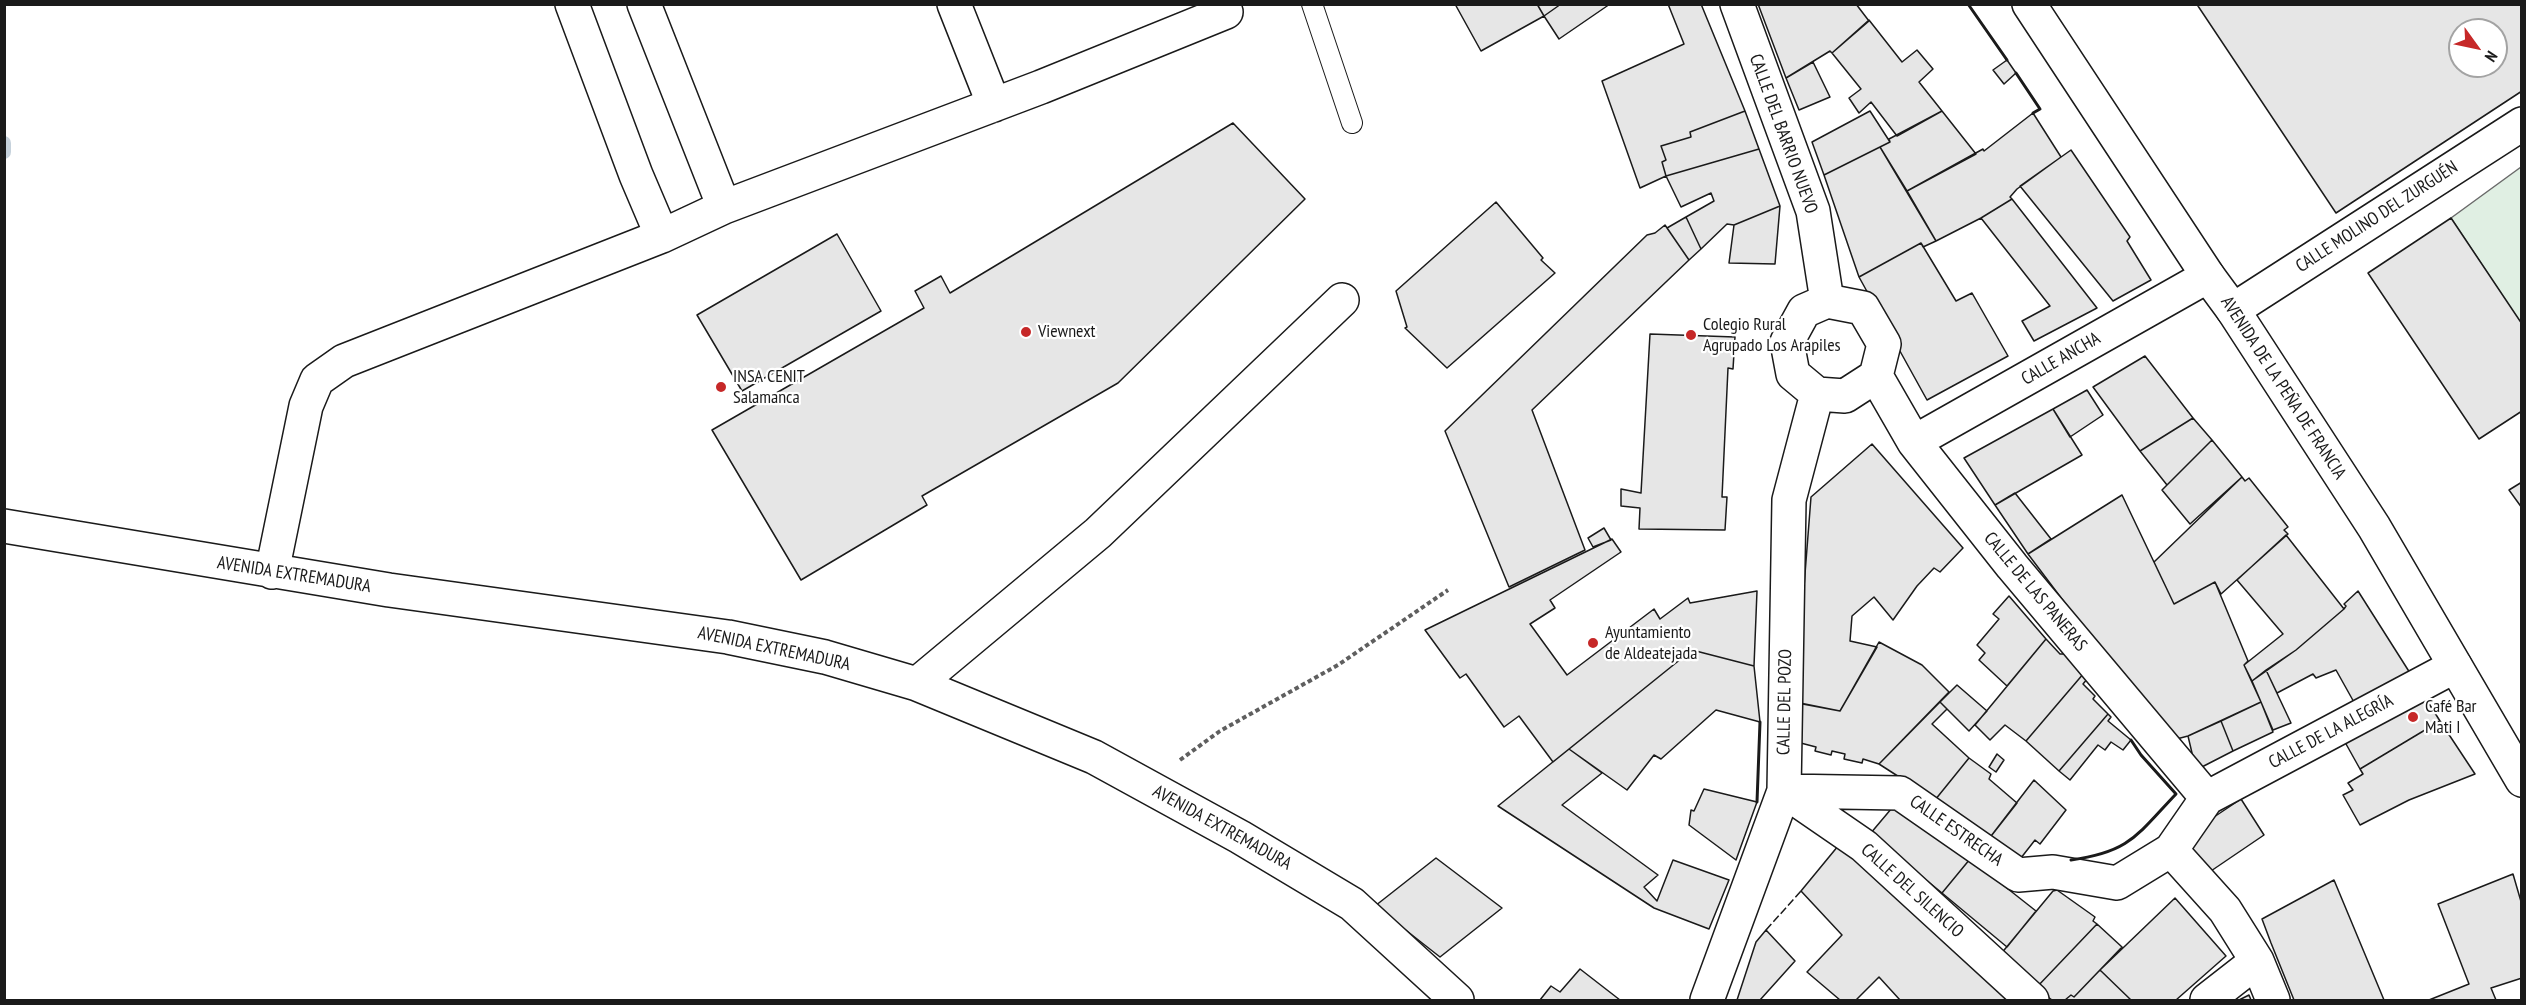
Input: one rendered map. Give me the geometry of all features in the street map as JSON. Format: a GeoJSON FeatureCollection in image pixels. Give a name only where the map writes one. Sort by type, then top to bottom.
{"type":"FeatureCollection","features":[{"type":"Feature","properties":{"kind":"street"},"geometry":{"type":"LineString","coordinates":[[572,4],[636,175],[662,236]]}},
{"type":"Feature","properties":{"kind":"street"},"geometry":{"type":"LineString","coordinates":[[644,4],[724,207]]}},
{"type":"Feature","properties":{"kind":"street"},"geometry":{"type":"LineString","coordinates":[[954,4],[994,105]]}},
{"type":"Feature","properties":{"kind":"street","name":"CALLE DEL BARRIO NUEVO"},"geometry":{"type":"LineString","coordinates":[[1737,4],[1813,211],[1827,301]]}},
{"type":"Feature","properties":{"kind":"street","name":"AVENIDA DE LA PEÑA DE FRANCIA"},"geometry":{"type":"LineString","coordinates":[[2029,4],[2208,276],[2234,310],[2374,527],[2521,777]]}},
{"type":"Feature","properties":{"kind":"street"},"geometry":{"type":"LineString","coordinates":[[272,572],[306,406],[317,380],[344,361],[662,236],[724,207],[994,105],[1226,12]]}},
{"type":"Feature","properties":{"kind":"street","name":"CALLE MOLINO DEL ZURGUÉN"},"geometry":{"type":"LineString","coordinates":[[2234,310],[2522,124]]}},
{"type":"Feature","properties":{"kind":"street","name":"CALLE ANCHA"},"geometry":{"type":"LineString","coordinates":[[1914,442],[2208,276]]}},
{"type":"Feature","properties":{"kind":"street"},"geometry":{"type":"LineString","coordinates":[[917,684],[1098,533],[1342,300]]}},
{"type":"Feature","properties":{"kind":"street"},"geometry":{"type":"LineString","coordinates":[[1827,301],[1863,308],[1884,344],[1876,376],[1845,396],[1817,394],[1793,374],[1787,342],[1804,311],[1827,301]]}},
{"type":"Feature","properties":{"kind":"street","name":"CALLE DE LAS PANERAS"},"geometry":{"type":"LineString","coordinates":[[1876,376],[1914,442],[2020,574],[2207,798]]}},
{"type":"Feature","properties":{"kind":"street","name":"CALLE DEL POZO"},"geometry":{"type":"LineString","coordinates":[[1707,1000],[1784,791],[1789,500],[1817,394]]}},
{"type":"Feature","properties":{"kind":"street","name":"AVENIDA EXTREMADURA"},"geometry":{"type":"LineString","coordinates":[[4,526],[272,572],[728,637],[825,657],[917,684],[1094,757],[1240,837],[1352,904],[1457,1000]]}},
{"type":"Feature","properties":{"kind":"street","name":"CALLE DE LA ALEGRÍA"},"geometry":{"type":"LineString","coordinates":[[2207,798],[2454,666]]}},
{"type":"Feature","properties":{"kind":"street","name":"CALLE ESTRECHA"},"geometry":{"type":"LineString","coordinates":[[1784,791],[1900,793],[2018,875],[2053,872],[2117,883],[2171,850]]}},
{"type":"Feature","properties":{"kind":"street","name":"CALLE DEL SILENCIO"},"geometry":{"type":"LineString","coordinates":[[1784,791],[1864,846],[2032,1000]]}},
{"type":"Feature","properties":{"kind":"street"},"geometry":{"type":"LineString","coordinates":[[2207,798],[2171,850],[2224,910],[2257,961],[2273,1000]]}},
{"type":"Feature","properties":{"kind":"street"},"geometry":{"type":"LineString","coordinates":[[2206,1000],[2257,961]]}},
{"type":"Feature","properties":{"kind":"lane"},"geometry":{"type":"LineString","coordinates":[[1312,4],[1353,123]]}},
{"type":"Feature","properties":{"kind":"path"},"geometry":{"type":"LineString","coordinates":[[1146,786],[1220,731],[1338,665],[1448,590]]}},
{"type":"Feature","properties":{"kind":"green space"},"geometry":{"type":"Polygon","coordinates":[[[2521,167],[2521,324],[2451,218],[2521,167]]]}},
{"type":"Feature","properties":{"kind":"building"},"geometry":{"type":"Polygon","coordinates":[[[1455,4],[1537,4],[1544,16],[1481,51],[1455,4]]]}},
{"type":"Feature","properties":{"kind":"building"},"geometry":{"type":"Polygon","coordinates":[[[1537,4],[1561,4],[1544,16],[1537,4]]]}},
{"type":"Feature","properties":{"kind":"building"},"geometry":{"type":"Polygon","coordinates":[[[1561,4],[1610,4],[1559,39],[1544,16],[1561,4]]]}},
{"type":"Feature","properties":{"kind":"building"},"geometry":{"type":"Polygon","coordinates":[[[1668,4],[1701,4],[1745,111],[1690,132],[1691,137],[1661,146],[1666,160],[1662,162],[1666,176],[1640,188],[1602,81],[1684,44],[1668,4]]]}},
{"type":"Feature","properties":{"kind":"building"},"geometry":{"type":"Polygon","coordinates":[[[1758,4],[1856,4],[1869,21],[1832,53],[1830,51],[1786,78],[1758,4]]]}},
{"type":"Feature","properties":{"kind":"building"},"geometry":{"type":"Polygon","coordinates":[[[2200,4],[2522,4],[2522,91],[2336,213],[2198,6],[2200,4]]]}},
{"type":"Feature","properties":{"kind":"building"},"geometry":{"type":"Polygon","coordinates":[[[1869,20],[1902,62],[1917,50],[1933,69],[1919,82],[1942,111],[1897,136],[1871,102],[1859,113],[1849,98],[1861,89],[1832,53],[1869,20]]]}},
{"type":"Feature","properties":{"kind":"building"},"geometry":{"type":"Polygon","coordinates":[[[2007,60],[2016,73],[2004,84],[1993,70],[2007,60]]]}},
{"type":"Feature","properties":{"kind":"building"},"geometry":{"type":"Polygon","coordinates":[[[1813,62],[1830,97],[1799,110],[1786,78],[1813,62]]]}},
{"type":"Feature","properties":{"kind":"building"},"geometry":{"type":"Polygon","coordinates":[[[1745,111],[1759,149],[1666,176],[1662,162],[1666,160],[1661,146],[1691,137],[1690,132],[1745,111]]]}},
{"type":"Feature","properties":{"kind":"building"},"geometry":{"type":"Polygon","coordinates":[[[1870,111],[1890,142],[1824,175],[1812,142],[1870,111]]]}},
{"type":"Feature","properties":{"kind":"building"},"geometry":{"type":"Polygon","coordinates":[[[1942,111],[1976,154],[1907,191],[1880,147],[1890,142],[1889,139],[1942,111]]]}},
{"type":"Feature","properties":{"kind":"building"},"geometry":{"type":"Polygon","coordinates":[[[2033,113],[2061,157],[2017,189],[2010,197],[2012,199],[1936,241],[1907,191],[1983,149],[1984,151],[2033,113]]]}},
{"type":"Feature","properties":{"kind":"building","name":"Viewnext"},"geometry":{"type":"Polygon","coordinates":[[[1233,123],[1305,199],[1118,383],[922,496],[927,505],[801,580],[712,430],[924,308],[915,291],[941,276],[950,293],[1233,123]]]}},
{"type":"Feature","properties":{"kind":"building"},"geometry":{"type":"Polygon","coordinates":[[[1880,147],[1936,241],[1923,247],[1921,243],[1859,277],[1824,175],[1880,147]]]}},
{"type":"Feature","properties":{"kind":"building"},"geometry":{"type":"Polygon","coordinates":[[[1759,149],[1780,206],[1734,225],[1727,224],[1701,249],[1686,217],[1714,201],[1711,193],[1681,207],[1666,176],[1759,149]]]}},
{"type":"Feature","properties":{"kind":"building"},"geometry":{"type":"Polygon","coordinates":[[[2071,150],[2130,237],[2127,241],[2151,280],[2113,301],[2020,186],[2071,150]]]}},
{"type":"Feature","properties":{"kind":"building"},"geometry":{"type":"Polygon","coordinates":[[[2012,199],[2097,308],[2034,341],[2022,321],[2050,306],[1981,218],[2012,199]]]}},
{"type":"Feature","properties":{"kind":"building"},"geometry":{"type":"Polygon","coordinates":[[[1496,202],[1543,258],[1541,260],[1555,273],[1447,368],[1405,328],[1407,327],[1396,291],[1496,202]]]}},
{"type":"Feature","properties":{"kind":"building"},"geometry":{"type":"Polygon","coordinates":[[[1780,206],[1775,264],[1729,263],[1734,225],[1780,206]]]}},
{"type":"Feature","properties":{"kind":"building"},"geometry":{"type":"Polygon","coordinates":[[[1686,217],[1701,249],[1689,260],[1667,228],[1686,217]]]}},
{"type":"Feature","properties":{"kind":"building"},"geometry":{"type":"Polygon","coordinates":[[[2451,218],[2522,324],[2522,411],[2479,439],[2368,273],[2451,218]]]}},
{"type":"Feature","properties":{"kind":"building"},"geometry":{"type":"Polygon","coordinates":[[[1665,225],[1689,260],[1532,410],[1585,550],[1509,587],[1445,431],[1647,235],[1655,233],[1665,225]]]}},
{"type":"Feature","properties":{"kind":"building"},"geometry":{"type":"Polygon","coordinates":[[[837,234],[881,311],[742,391],[697,315],[837,234]]]}},
{"type":"Feature","properties":{"kind":"building"},"geometry":{"type":"Polygon","coordinates":[[[1921,243],[1956,301],[1972,293],[2008,356],[1927,400],[1859,277],[1921,243]]]}},
{"type":"Feature","properties":{"kind":"building"},"geometry":{"type":"Polygon","coordinates":[[[1650,334],[1735,337],[1733,369],[1728,368],[1722,497],[1727,497],[1725,530],[1639,529],[1640,508],[1621,506],[1621,489],[1641,493],[1650,334]]]}},
{"type":"Feature","properties":{"kind":"building"},"geometry":{"type":"Polygon","coordinates":[[[2145,356],[2193,418],[2140,451],[2093,387],[2145,356]]]}},
{"type":"Feature","properties":{"kind":"building"},"geometry":{"type":"Polygon","coordinates":[[[2087,390],[2103,415],[2070,437],[2053,409],[2087,390]]]}},
{"type":"Feature","properties":{"kind":"building"},"geometry":{"type":"Polygon","coordinates":[[[2053,409],[2082,455],[1995,505],[1964,458],[2053,409]]]}},
{"type":"Feature","properties":{"kind":"building"},"geometry":{"type":"Polygon","coordinates":[[[2193,418],[2212,440],[2167,485],[2140,451],[2193,418]]]}},
{"type":"Feature","properties":{"kind":"building"},"geometry":{"type":"Polygon","coordinates":[[[2212,440],[2242,477],[2190,524],[2162,490],[2212,440]]]}},
{"type":"Feature","properties":{"kind":"building"},"geometry":{"type":"Polygon","coordinates":[[[1872,444],[1963,548],[1940,572],[1934,568],[1917,586],[1893,620],[1874,597],[1852,616],[1850,641],[1877,647],[1840,711],[1795,702],[1811,497],[1872,444]]]}},
{"type":"Feature","properties":{"kind":"building"},"geometry":{"type":"Polygon","coordinates":[[[2242,477],[2245,481],[2249,478],[2288,527],[2284,530],[2288,534],[2221,594],[2215,582],[2174,604],[2154,562],[2242,477]]]}},
{"type":"Feature","properties":{"kind":"building"},"geometry":{"type":"Polygon","coordinates":[[[2522,482],[2522,508],[2509,490],[2522,482]]]}},
{"type":"Feature","properties":{"kind":"building"},"geometry":{"type":"Polygon","coordinates":[[[2015,493],[2051,539],[2028,554],[1995,505],[2015,493]]]}},
{"type":"Feature","properties":{"kind":"building"},"geometry":{"type":"Polygon","coordinates":[[[2122,495],[2174,604],[2215,582],[2248,661],[2244,665],[2261,702],[2188,736],[2169,741],[2028,554],[2122,495]]]}},
{"type":"Feature","properties":{"kind":"building"},"geometry":{"type":"Polygon","coordinates":[[[1604,528],[1611,540],[1593,547],[1588,538],[1604,528]]]}},
{"type":"Feature","properties":{"kind":"building"},"geometry":{"type":"Polygon","coordinates":[[[2286,535],[2344,609],[2296,650],[2252,681],[2244,665],[2283,634],[2237,580],[2286,535]]]}},
{"type":"Feature","properties":{"kind":"building"},"geometry":{"type":"Polygon","coordinates":[[[1612,539],[1621,552],[1550,600],[1555,608],[1530,624],[1567,675],[1654,609],[1660,619],[1688,598],[1690,603],[1757,591],[1754,666],[1692,650],[1553,762],[1519,716],[1504,727],[1466,674],[1460,678],[1425,630],[1612,539]]]}},
{"type":"Feature","properties":{"kind":"building"},"geometry":{"type":"Polygon","coordinates":[[[2358,591],[2410,673],[2355,704],[2336,670],[2316,678],[2313,674],[2277,693],[2266,670],[2296,650],[2344,609],[2346,606],[2344,604],[2358,591]]]}},
{"type":"Feature","properties":{"kind":"building"},"geometry":{"type":"Polygon","coordinates":[[[2009,596],[2046,639],[2007,686],[1979,660],[1985,653],[1977,645],[1999,619],[1993,614],[2009,596]]]}},
{"type":"Feature","properties":{"kind":"building"},"geometry":{"type":"Polygon","coordinates":[[[2046,639],[2060,654],[2066,654],[2084,673],[2026,741],[2005,725],[1990,740],[1975,725],[2046,639]]]}},
{"type":"Feature","properties":{"kind":"building"},"geometry":{"type":"Polygon","coordinates":[[[1879,642],[1922,665],[1949,692],[1879,764],[1863,759],[1862,763],[1844,759],[1845,754],[1832,751],[1831,755],[1815,751],[1816,747],[1793,741],[1792,702],[1840,711],[1879,642]]]}},
{"type":"Feature","properties":{"kind":"building"},"geometry":{"type":"Polygon","coordinates":[[[1692,650],[1754,666],[1760,722],[1716,710],[1661,759],[1654,755],[1627,790],[1569,749],[1692,650]]]}},
{"type":"Feature","properties":{"kind":"building"},"geometry":{"type":"Polygon","coordinates":[[[2266,670],[2291,723],[2273,730],[2252,681],[2266,670]]]}},
{"type":"Feature","properties":{"kind":"building"},"geometry":{"type":"Polygon","coordinates":[[[2084,673],[2088,678],[2083,684],[2095,696],[2093,699],[2108,714],[2059,771],[2026,741],[2084,673]]]}},
{"type":"Feature","properties":{"kind":"building"},"geometry":{"type":"Polygon","coordinates":[[[1957,685],[1987,711],[1969,731],[1940,702],[1957,685]]]}},
{"type":"Feature","properties":{"kind":"building"},"geometry":{"type":"Polygon","coordinates":[[[2421,691],[2440,721],[2360,769],[2341,735],[2421,691]]]}},
{"type":"Feature","properties":{"kind":"building"},"geometry":{"type":"Polygon","coordinates":[[[1940,702],[1947,709],[1932,724],[1969,758],[1935,800],[1879,764],[1940,702]]]}},
{"type":"Feature","properties":{"kind":"building"},"geometry":{"type":"Polygon","coordinates":[[[2261,702],[2273,732],[2233,751],[2221,721],[2261,702]]]}},
{"type":"Feature","properties":{"kind":"building"},"geometry":{"type":"Polygon","coordinates":[[[2108,714],[2111,717],[2108,721],[2131,740],[2123,750],[2111,742],[2105,750],[2098,745],[2070,780],[2059,771],[2108,714]]]}},
{"type":"Feature","properties":{"kind":"building"},"geometry":{"type":"Polygon","coordinates":[[[2221,721],[2233,751],[2196,770],[2188,736],[2221,721]]]}},
{"type":"Feature","properties":{"kind":"building"},"geometry":{"type":"Polygon","coordinates":[[[2440,721],[2475,774],[2409,800],[2360,825],[2343,795],[2353,790],[2348,783],[2363,774],[2360,769],[2440,721]]]}},
{"type":"Feature","properties":{"kind":"building"},"geometry":{"type":"Polygon","coordinates":[[[1569,749],[1602,773],[1562,805],[1658,875],[1644,887],[1657,901],[1673,860],[1729,880],[1709,929],[1654,908],[1498,806],[1569,749]]]}},
{"type":"Feature","properties":{"kind":"building"},"geometry":{"type":"Polygon","coordinates":[[[1997,754],[2004,760],[1996,772],[1989,767],[1997,754]]]}},
{"type":"Feature","properties":{"kind":"building"},"geometry":{"type":"Polygon","coordinates":[[[1969,758],[1991,774],[1989,779],[2017,803],[1988,840],[1935,800],[1969,758]]]}},
{"type":"Feature","properties":{"kind":"building"},"geometry":{"type":"Polygon","coordinates":[[[2034,780],[2066,810],[2040,844],[2035,840],[2017,863],[1988,840],[2034,780]]]}},
{"type":"Feature","properties":{"kind":"building"},"geometry":{"type":"Polygon","coordinates":[[[1704,789],[1757,802],[1736,860],[1689,825],[1691,810],[1694,811],[1704,789]]]}},
{"type":"Feature","properties":{"kind":"building"},"geometry":{"type":"Polygon","coordinates":[[[2241,799],[2264,835],[2208,873],[2184,837],[2241,799]]]}},
{"type":"Feature","properties":{"kind":"building"},"geometry":{"type":"Polygon","coordinates":[[[1897,802],[1970,859],[1942,893],[1870,834],[1897,802]]]}},
{"type":"Feature","properties":{"kind":"building"},"geometry":{"type":"Polygon","coordinates":[[[1843,840],[2021,1000],[1900,1000],[1879,977],[1856,1000],[1840,1000],[1807,972],[1842,935],[1801,891],[1843,840]]]}},
{"type":"Feature","properties":{"kind":"building"},"geometry":{"type":"Polygon","coordinates":[[[1436,858],[1502,908],[1440,957],[1375,906],[1436,858]]]}},
{"type":"Feature","properties":{"kind":"building"},"geometry":{"type":"Polygon","coordinates":[[[1970,859],[2036,911],[2007,947],[1942,893],[1970,859]]]}},
{"type":"Feature","properties":{"kind":"building"},"geometry":{"type":"Polygon","coordinates":[[[2513,874],[2522,905],[2522,978],[2491,988],[2496,1000],[2429,1000],[2469,984],[2438,904],[2513,874]]]}},
{"type":"Feature","properties":{"kind":"building"},"geometry":{"type":"Polygon","coordinates":[[[2334,880],[2384,1000],[2294,1000],[2262,919],[2334,880]]]}},
{"type":"Feature","properties":{"kind":"building"},"geometry":{"type":"Polygon","coordinates":[[[2057,890],[2095,917],[2093,921],[2097,924],[2036,988],[2000,955],[2053,891],[2057,890]]]}},
{"type":"Feature","properties":{"kind":"building"},"geometry":{"type":"Polygon","coordinates":[[[2175,898],[2226,956],[2176,1000],[2131,1000],[2100,970],[2175,898]]]}},
{"type":"Feature","properties":{"kind":"building"},"geometry":{"type":"Polygon","coordinates":[[[2097,924],[2122,947],[2074,997],[2071,995],[2065,1000],[2052,1000],[2036,988],[2097,924]]]}},
{"type":"Feature","properties":{"kind":"building"},"geometry":{"type":"Polygon","coordinates":[[[1766,930],[1795,961],[1760,1000],[1737,1000],[1756,942],[1766,930]]]}},
{"type":"Feature","properties":{"kind":"building"},"geometry":{"type":"Polygon","coordinates":[[[1580,969],[1620,1000],[1540,1000],[1551,986],[1560,992],[1580,969]]]}},
{"type":"Feature","properties":{"kind":"building"},"geometry":{"type":"Polygon","coordinates":[[[2100,970],[2131,1000],[2065,1000],[2071,995],[2074,997],[2100,970]]]}},
{"type":"Feature","properties":{"kind":"building"},"geometry":{"type":"Polygon","coordinates":[[[2249,995],[2251,1000],[2239,1000],[2249,995]]]}},
{"type":"Feature","properties":{"kind":"waterway"},"geometry":{"type":"LineString","coordinates":[[4,143],[4,152]]}},
{"type":"Feature","properties":{"kind":"fence"},"geometry":{"type":"LineString","coordinates":[[1766,930],[1801,891]]}},
{"type":"Feature","properties":{"kind":"wall"},"geometry":{"type":"LineString","coordinates":[[1968,4],[2007,60]]}},
{"type":"Feature","properties":{"kind":"wall"},"geometry":{"type":"LineString","coordinates":[[2016,73],[2040,109],[2033,113]]}},
{"type":"Feature","properties":{"kind":"wall"},"geometry":{"type":"LineString","coordinates":[[1757,802],[1760,722]]}},
{"type":"Feature","properties":{"kind":"wall"},"geometry":{"type":"LineString","coordinates":[[2071,860],[2091,857],[2120,846],[2141,831],[2176,794],[2141,755],[2131,740]]}},
{"type":"Feature","properties":{"kind":"place","name":"Viewnext"},"geometry":{"type":"Point","coordinates":[1026,332]}},
{"type":"Feature","properties":{"kind":"place","name":"Colegio Rural Agrupado Los Arapiles"},"geometry":{"type":"Point","coordinates":[1691,335]}},
{"type":"Feature","properties":{"kind":"place","name":"INSA CENIT Salamanca"},"geometry":{"type":"Point","coordinates":[721,387]}},
{"type":"Feature","properties":{"kind":"place","name":"Ayuntamiento de Aldeatejada"},"geometry":{"type":"Point","coordinates":[1593,643]}},
{"type":"Feature","properties":{"kind":"place","name":"Café Bar Mati I"},"geometry":{"type":"Point","coordinates":[2413,717]}}]}
